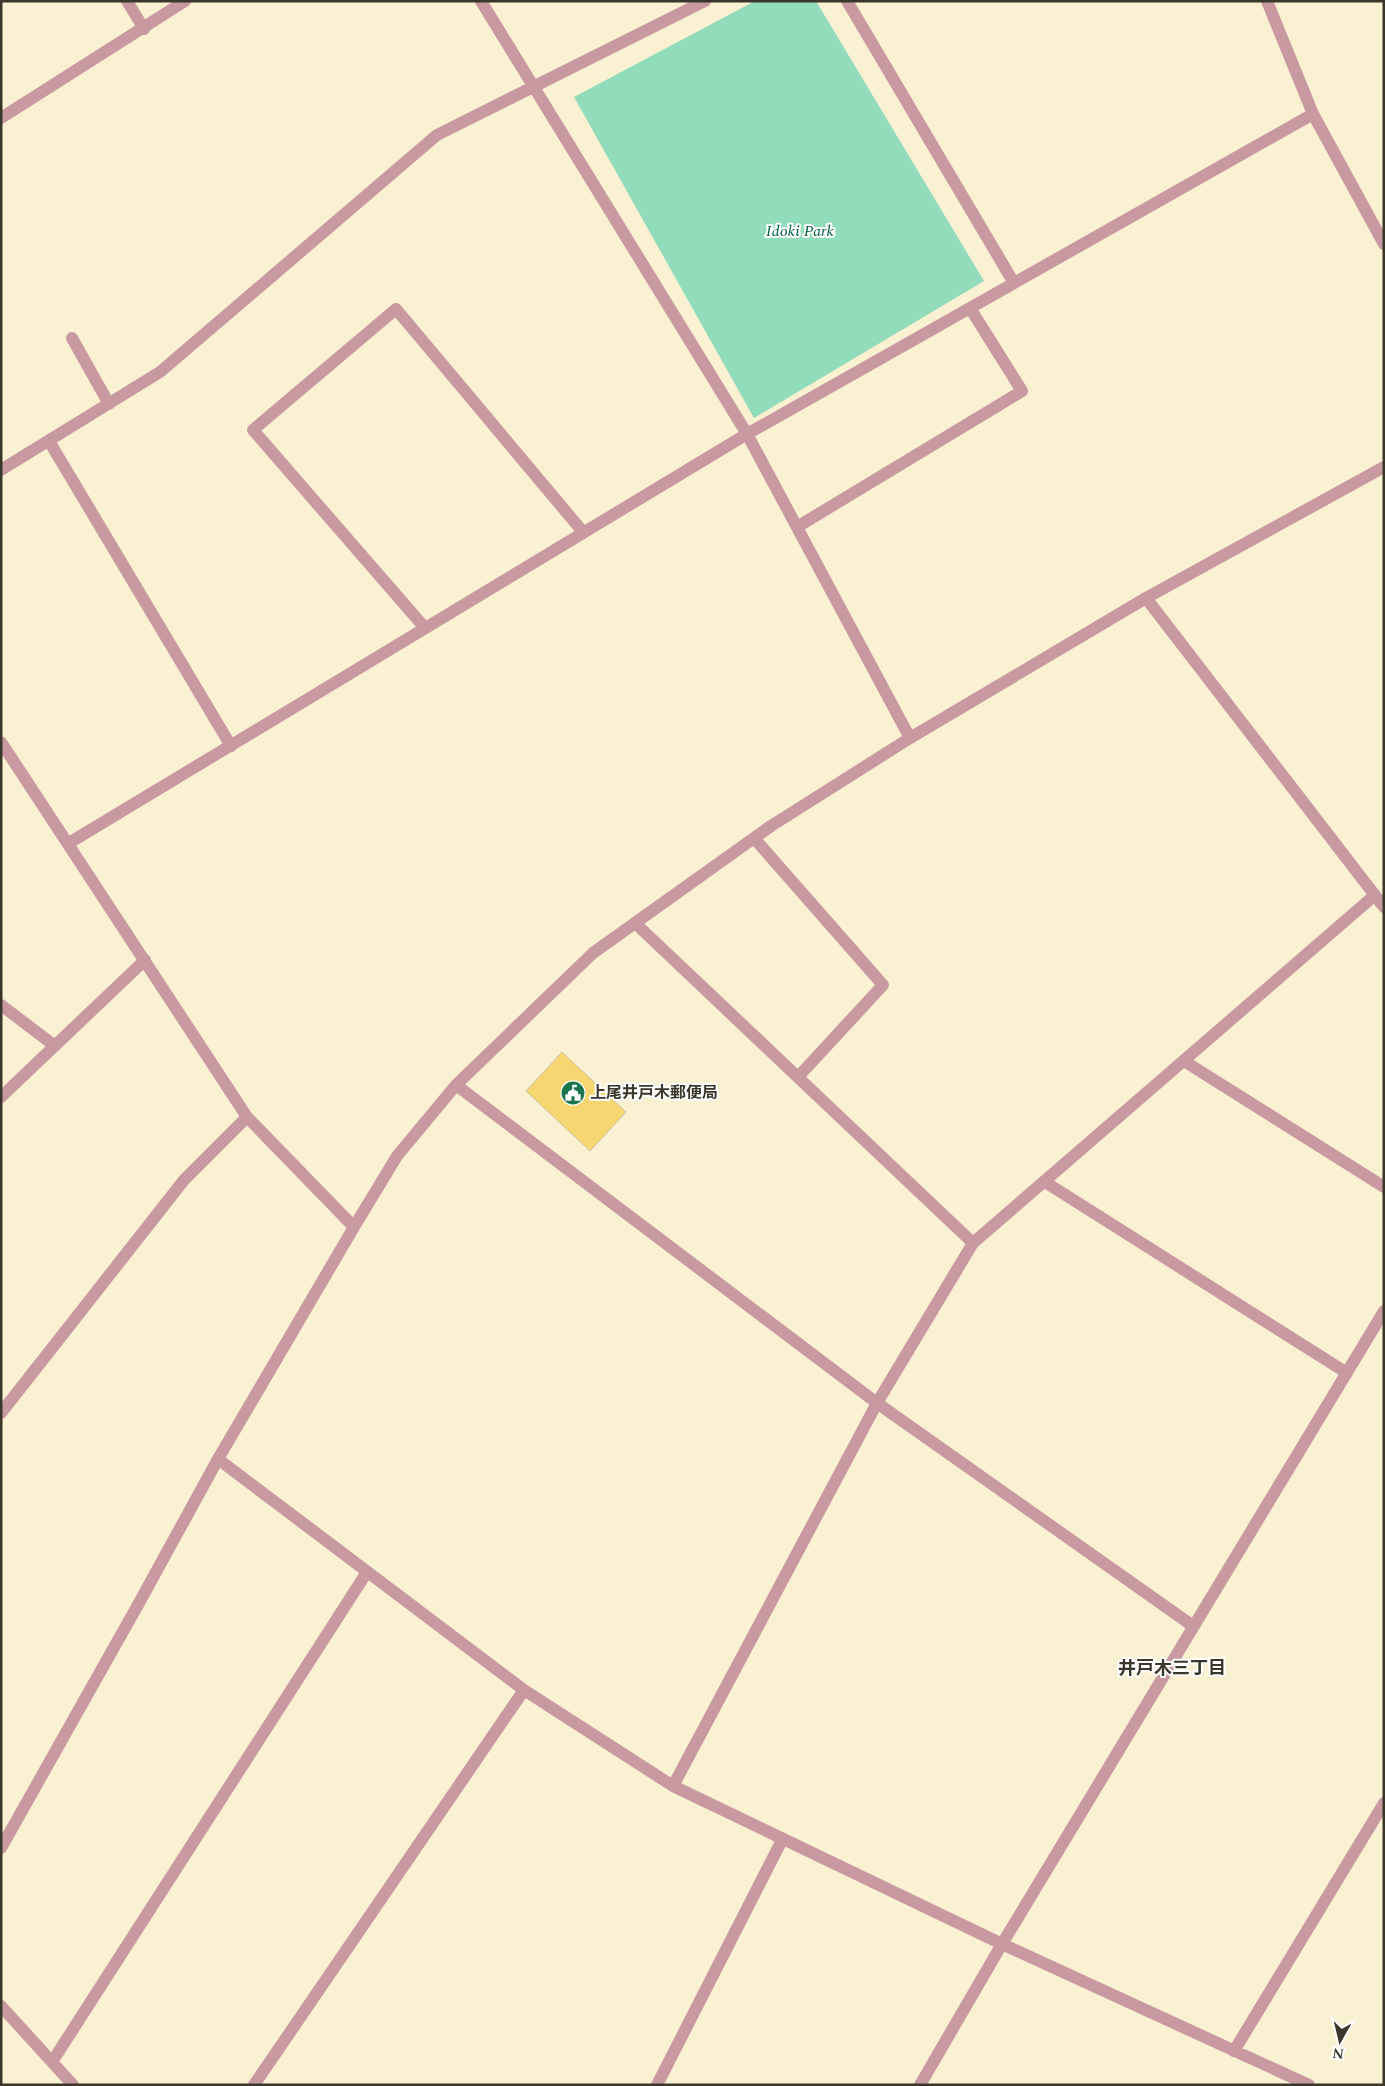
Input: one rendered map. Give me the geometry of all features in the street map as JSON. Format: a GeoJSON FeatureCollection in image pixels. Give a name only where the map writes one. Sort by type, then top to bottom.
{"type":"FeatureCollection","features":[{"type":"Feature","properties":{"kind":"street"},"geometry":{"type":"LineString","coordinates":[[127,1],[144,29]]}},
{"type":"Feature","properties":{"kind":"street"},"geometry":{"type":"LineString","coordinates":[[1,118],[144,29],[185,1]]}},
{"type":"Feature","properties":{"kind":"street"},"geometry":{"type":"LineString","coordinates":[[481,1],[747,434],[910,738]]}},
{"type":"Feature","properties":{"kind":"street"},"geometry":{"type":"LineString","coordinates":[[1,470],[160,372],[437,135],[705,1]]}},
{"type":"Feature","properties":{"kind":"street"},"geometry":{"type":"LineString","coordinates":[[847,1],[1014,283]]}},
{"type":"Feature","properties":{"kind":"street"},"geometry":{"type":"LineString","coordinates":[[1267,1],[1313,114],[1384,244]]}},
{"type":"Feature","properties":{"kind":"street"},"geometry":{"type":"LineString","coordinates":[[69,843],[747,434],[1313,114]]}},
{"type":"Feature","properties":{"kind":"street"},"geometry":{"type":"LineString","coordinates":[[796,527],[1022,391],[970,308]]}},
{"type":"Feature","properties":{"kind":"street"},"geometry":{"type":"LineString","coordinates":[[425,628],[253,430],[396,310],[583,532]]}},
{"type":"Feature","properties":{"kind":"street"},"geometry":{"type":"LineString","coordinates":[[72,338],[109,404]]}},
{"type":"Feature","properties":{"kind":"street"},"geometry":{"type":"LineString","coordinates":[[48,441],[231,746]]}},
{"type":"Feature","properties":{"kind":"street"},"geometry":{"type":"LineString","coordinates":[[1,1848],[218,1459],[354,1227],[397,1156],[456,1085],[594,953],[754,838],[910,738],[1146,598],[1384,467]]}},
{"type":"Feature","properties":{"kind":"street"},"geometry":{"type":"LineString","coordinates":[[1146,598],[1384,907]]}},
{"type":"Feature","properties":{"kind":"street"},"geometry":{"type":"LineString","coordinates":[[1,742],[247,1117],[354,1227]]}},
{"type":"Feature","properties":{"kind":"street"},"geometry":{"type":"LineString","coordinates":[[754,838],[883,985],[798,1077]]}},
{"type":"Feature","properties":{"kind":"street"},"geometry":{"type":"LineString","coordinates":[[673,1786],[877,1403],[973,1243],[1375,895]]}},
{"type":"Feature","properties":{"kind":"street"},"geometry":{"type":"LineString","coordinates":[[635,924],[973,1243]]}},
{"type":"Feature","properties":{"kind":"street"},"geometry":{"type":"LineString","coordinates":[[1,1097],[145,960]]}},
{"type":"Feature","properties":{"kind":"street"},"geometry":{"type":"LineString","coordinates":[[1,1005],[54,1046]]}},
{"type":"Feature","properties":{"kind":"street"},"geometry":{"type":"LineString","coordinates":[[1184,1061],[1384,1186]]}},
{"type":"Feature","properties":{"kind":"street"},"geometry":{"type":"LineString","coordinates":[[456,1085],[877,1403],[1193,1626]]}},
{"type":"Feature","properties":{"kind":"street"},"geometry":{"type":"LineString","coordinates":[[1,1412],[184,1180],[247,1117]]}},
{"type":"Feature","properties":{"kind":"street"},"geometry":{"type":"LineString","coordinates":[[1045,1182],[1347,1373]]}},
{"type":"Feature","properties":{"kind":"street"},"geometry":{"type":"LineString","coordinates":[[920,2085],[1002,1944],[1384,1311]]}},
{"type":"Feature","properties":{"kind":"street"},"geometry":{"type":"LineString","coordinates":[[218,1459],[524,1690],[673,1786],[1002,1944],[1309,2085]]}},
{"type":"Feature","properties":{"kind":"street"},"geometry":{"type":"LineString","coordinates":[[52,2062],[367,1572]]}},
{"type":"Feature","properties":{"kind":"street"},"geometry":{"type":"LineString","coordinates":[[254,2085],[524,1690]]}},
{"type":"Feature","properties":{"kind":"street"},"geometry":{"type":"LineString","coordinates":[[1234,2050],[1384,1804]]}},
{"type":"Feature","properties":{"kind":"street"},"geometry":{"type":"LineString","coordinates":[[657,2085],[782,1840]]}},
{"type":"Feature","properties":{"kind":"street"},"geometry":{"type":"LineString","coordinates":[[1,2006],[73,2085]]}},
{"type":"Feature","properties":{"kind":"green space","name":"Idoki Park"},"geometry":{"type":"Polygon","coordinates":[[[755,1],[816,1],[984,281],[754,418],[574,97],[755,1]]]}},
{"type":"Feature","properties":{"kind":"building"},"geometry":{"type":"Polygon","coordinates":[[[562,1052],[626,1112],[590,1151],[526,1091],[562,1052]]]}},
{"type":"Feature","properties":{"kind":"place","name":"上尾井戸木郵便局"},"geometry":{"type":"Point","coordinates":[573,1093]}},
{"type":"Feature","properties":{"kind":"district","name":"井戸木三丁目"},"geometry":{"type":"Point","coordinates":[1172,1668]}}]}
